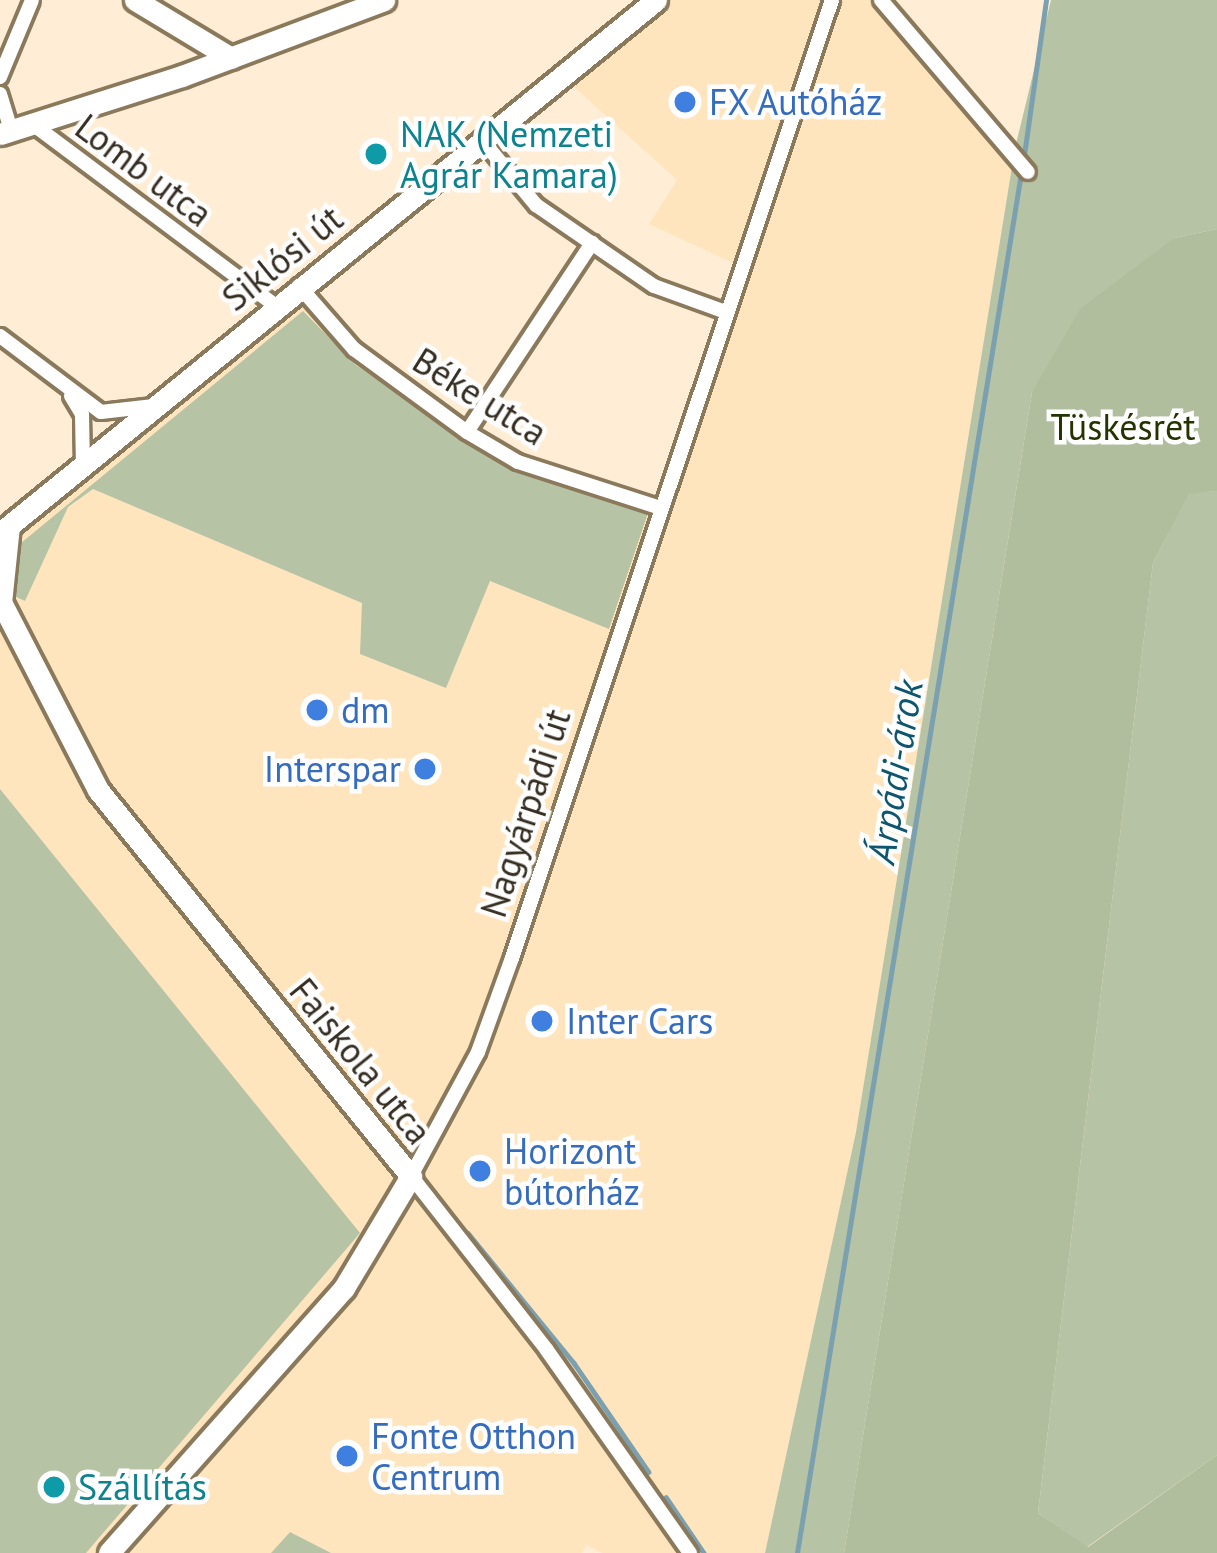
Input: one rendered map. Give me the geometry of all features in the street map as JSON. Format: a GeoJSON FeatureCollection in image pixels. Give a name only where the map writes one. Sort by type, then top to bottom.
{"type":"FeatureCollection","features":[{"type":"Feature","properties":{"kind":"street"},"geometry":{"type":"LineString","coordinates":[[0,76],[32,0]]}},
{"type":"Feature","properties":{"kind":"street"},"geometry":{"type":"LineString","coordinates":[[135,0],[231,58]]}},
{"type":"Feature","properties":{"kind":"street"},"geometry":{"type":"LineString","coordinates":[[0,94],[15,130],[182,76],[384,0]]}},
{"type":"Feature","properties":{"kind":"street","name":"Siklósi út"},"geometry":{"type":"LineString","coordinates":[[3,526],[656,0]]}},
{"type":"Feature","properties":{"kind":"street","name":"Nagyárpádi út"},"geometry":{"type":"LineString","coordinates":[[109,1553],[344,1288],[478,1052],[832,0]]}},
{"type":"Feature","properties":{"kind":"street"},"geometry":{"type":"LineString","coordinates":[[880,0],[1024,166]]}},
{"type":"Feature","properties":{"kind":"street"},"geometry":{"type":"LineString","coordinates":[[167,21],[188,62],[182,76]]}},
{"type":"Feature","properties":{"kind":"street","name":"Lomb utca"},"geometry":{"type":"LineString","coordinates":[[15,130],[276,306]]}},
{"type":"Feature","properties":{"kind":"street"},"geometry":{"type":"LineString","coordinates":[[482,140],[536,205],[654,286],[726,312]]}},
{"type":"Feature","properties":{"kind":"street"},"geometry":{"type":"LineString","coordinates":[[467,432],[592,243]]}},
{"type":"Feature","properties":{"kind":"street","name":"Béke utca"},"geometry":{"type":"LineString","coordinates":[[299,286],[354,349],[467,432],[518,462],[660,508]]}},
{"type":"Feature","properties":{"kind":"street"},"geometry":{"type":"LineString","coordinates":[[0,336],[101,412],[154,406]]}},
{"type":"Feature","properties":{"kind":"street"},"geometry":{"type":"LineString","coordinates":[[51,375],[82,414],[83,464]]}},
{"type":"Feature","properties":{"kind":"street"},"geometry":{"type":"LineString","coordinates":[[0,602],[3,526]]}},
{"type":"Feature","properties":{"kind":"street","name":"Faiskola utca"},"geometry":{"type":"LineString","coordinates":[[0,602],[98,790],[547,1350],[690,1553]]}},
{"type":"Feature","properties":{"kind":"shaded area"},"geometry":{"type":"Polygon","coordinates":[[[634,0],[884,0],[1015,148],[856,1132],[765,1553],[602,1553],[586,1545],[582,1553],[331,1553],[290,1532],[271,1553],[0,1553],[360,1234],[0,789],[0,550],[309,301],[353,350],[517,463],[651,506],[737,265],[649,224],[677,180],[552,67],[634,0]]]}},
{"type":"Feature","properties":{"kind":"green space"},"geometry":{"type":"Polygon","coordinates":[[[1051,0],[1217,0],[1217,229],[1174,238],[1032,392],[844,1553],[765,1553],[856,1132],[1015,148],[1051,0]]]}},
{"type":"Feature","properties":{"kind":"green space","name":"Tüskésrét"},"geometry":{"type":"Polygon","coordinates":[[[1217,229],[1217,491],[1189,494],[1153,563],[1038,1513],[1088,1547],[1217,1455],[1217,1553],[844,1553],[1032,392],[1080,309],[1174,238],[1217,229]]]}},
{"type":"Feature","properties":{"kind":"green space"},"geometry":{"type":"Polygon","coordinates":[[[303,311],[356,365],[513,470],[648,513],[609,629],[490,581],[446,688],[360,654],[362,603],[93,489],[68,507],[25,601],[14,596],[12,568],[21,543],[303,311]]]}},
{"type":"Feature","properties":{"kind":"green space"},"geometry":{"type":"Polygon","coordinates":[[[1217,491],[1217,1455],[1087,1547],[1038,1513],[1153,563],[1189,493],[1217,491]]]}},
{"type":"Feature","properties":{"kind":"green space"},"geometry":{"type":"Polygon","coordinates":[[[0,789],[360,1233],[86,1553],[0,1553],[0,789]]]}},
{"type":"Feature","properties":{"kind":"green space"},"geometry":{"type":"Polygon","coordinates":[[[290,1532],[331,1553],[271,1553],[290,1532]]]}},
{"type":"Feature","properties":{"kind":"waterway","name":"Árpádi-árok"},"geometry":{"type":"LineString","coordinates":[[1023,162],[1046,0]]}},
{"type":"Feature","properties":{"kind":"waterway","name":"Árpádi-árok"},"geometry":{"type":"LineString","coordinates":[[797,1553],[1021,173]]}},
{"type":"Feature","properties":{"kind":"waterway"},"geometry":{"type":"LineString","coordinates":[[468,1233],[574,1363],[649,1472]]}},
{"type":"Feature","properties":{"kind":"waterway"},"geometry":{"type":"LineString","coordinates":[[666,1497],[704,1553]]}},
{"type":"Feature","properties":{"kind":"place","name":"FX Autóház"},"geometry":{"type":"Point","coordinates":[685,102]}},
{"type":"Feature","properties":{"kind":"place","name":"NAK (Nemzeti Agrár Kamara)"},"geometry":{"type":"Point","coordinates":[376,154]}},
{"type":"Feature","properties":{"kind":"place","name":"dm"},"geometry":{"type":"Point","coordinates":[317,710]}},
{"type":"Feature","properties":{"kind":"place","name":"Interspar"},"geometry":{"type":"Point","coordinates":[425,769]}},
{"type":"Feature","properties":{"kind":"place","name":"Inter Cars"},"geometry":{"type":"Point","coordinates":[542,1021]}},
{"type":"Feature","properties":{"kind":"place","name":"Horizont bútorház"},"geometry":{"type":"Point","coordinates":[480,1171]}},
{"type":"Feature","properties":{"kind":"place","name":"Fonte Otthon Centrum"},"geometry":{"type":"Point","coordinates":[347,1456]}},
{"type":"Feature","properties":{"kind":"place","name":"Szállítás"},"geometry":{"type":"Point","coordinates":[54,1487]}}]}
